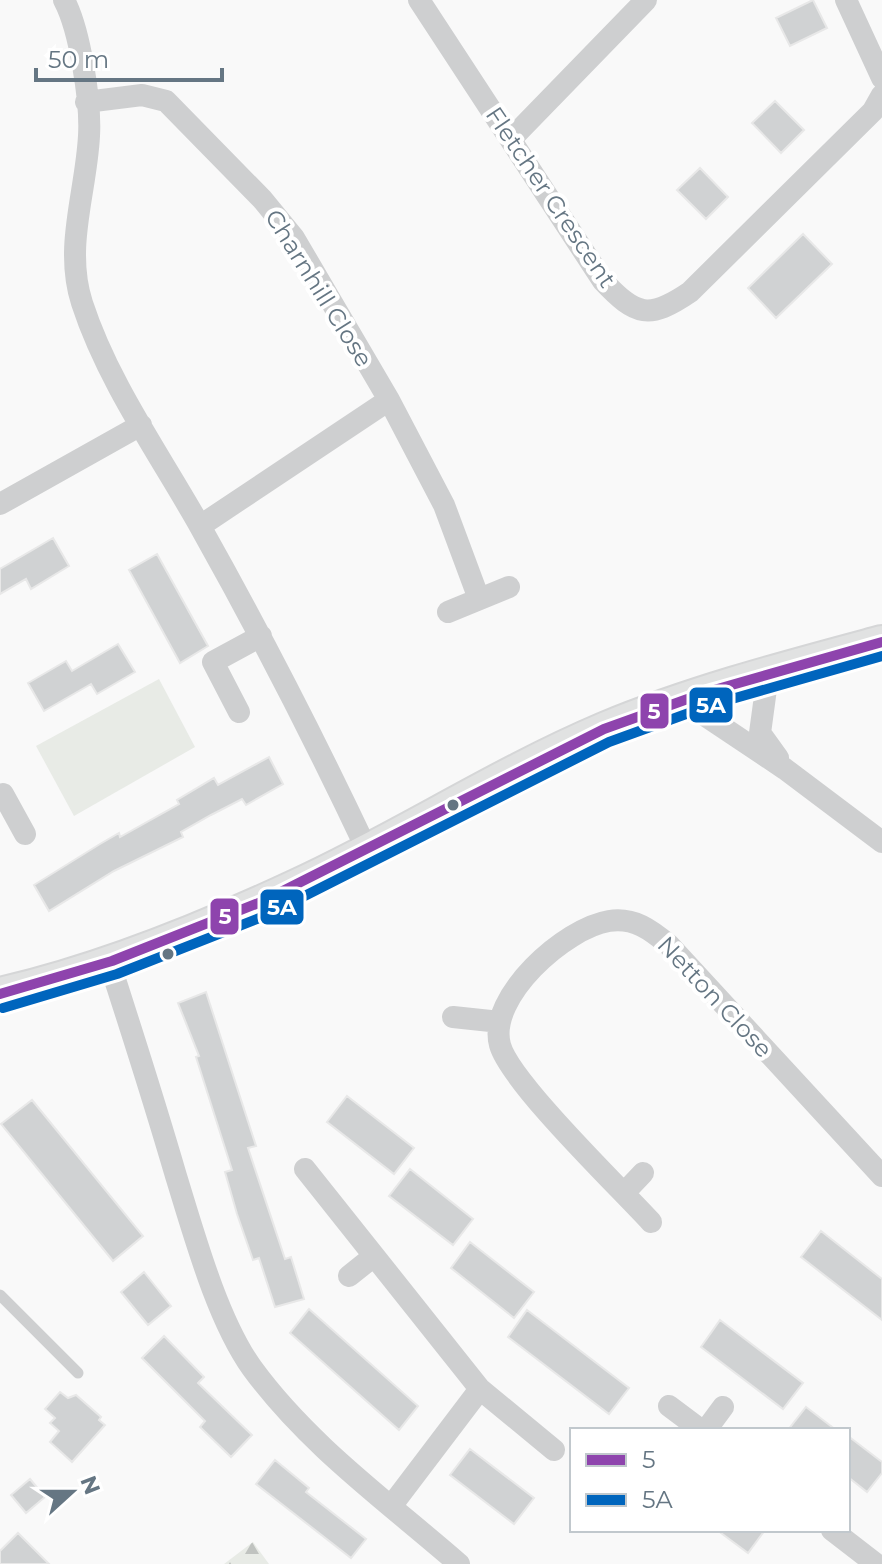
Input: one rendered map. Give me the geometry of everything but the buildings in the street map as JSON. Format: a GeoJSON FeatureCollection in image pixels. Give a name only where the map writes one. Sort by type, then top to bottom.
{"type":"FeatureCollection","features":[{"type":"Feature","properties":{"kind":"street"},"geometry":{"type":"LineString","coordinates":[[64,0],[78,46],[89,135],[73,268],[94,335],[141,425],[261,636],[367,850]]}},
{"type":"Feature","properties":{"kind":"street","name":"Fletcher Crescent"},"geometry":{"type":"LineString","coordinates":[[419,0],[603,281],[624,303],[646,313],[668,307],[690,292],[873,111],[882,95]]}},
{"type":"Feature","properties":{"kind":"street"},"geometry":{"type":"LineString","coordinates":[[511,139],[646,0]]}},
{"type":"Feature","properties":{"kind":"street"},"geometry":{"type":"LineString","coordinates":[[846,0],[882,78]]}},
{"type":"Feature","properties":{"kind":"street","name":"Charnhill Close"},"geometry":{"type":"LineString","coordinates":[[86,102],[142,95],[166,101],[262,199],[294,238],[389,400],[444,505],[479,599]]}},
{"type":"Feature","properties":{"kind":"street"},"geometry":{"type":"LineString","coordinates":[[200,526],[389,400]]}},
{"type":"Feature","properties":{"kind":"street"},"geometry":{"type":"LineString","coordinates":[[0,504],[141,425]]}},
{"type":"Feature","properties":{"kind":"street"},"geometry":{"type":"LineString","coordinates":[[448,612],[509,587]]}},
{"type":"Feature","properties":{"kind":"street"},"geometry":{"type":"LineString","coordinates":[[239,712],[213,662],[261,636]]}},
{"type":"Feature","properties":{"kind":"street"},"geometry":{"type":"LineString","coordinates":[[6,997],[109,961],[295,886],[510,773],[606,729],[682,700],[882,642]]}},
{"type":"Feature","properties":{"kind":"street"},"geometry":{"type":"LineString","coordinates":[[768,674],[760,733],[785,769]]}},
{"type":"Feature","properties":{"kind":"street"},"geometry":{"type":"LineString","coordinates":[[682,700],[785,769],[882,842]]}},
{"type":"Feature","properties":{"kind":"street"},"geometry":{"type":"LineString","coordinates":[[0,796],[3,794],[25,834]]}},
{"type":"Feature","properties":{"kind":"street","name":"Netton Close"},"geometry":{"type":"LineString","coordinates":[[500,1022],[511,991],[580,931],[610,921],[644,924],[669,945],[882,1176]]}},
{"type":"Feature","properties":{"kind":"street"},"geometry":{"type":"LineString","coordinates":[[109,961],[193,1230],[221,1305],[250,1365],[293,1417],[349,1472],[459,1564]]}},
{"type":"Feature","properties":{"kind":"street"},"geometry":{"type":"LineString","coordinates":[[453,1017],[500,1022],[499,1044],[516,1075],[651,1222]]}},
{"type":"Feature","properties":{"kind":"street"},"geometry":{"type":"LineString","coordinates":[[305,1169],[480,1389],[554,1450]]}},
{"type":"Feature","properties":{"kind":"street"},"geometry":{"type":"LineString","coordinates":[[624,1193],[643,1173]]}},
{"type":"Feature","properties":{"kind":"street"},"geometry":{"type":"LineString","coordinates":[[349,1276],[374,1256]]}},
{"type":"Feature","properties":{"kind":"street"},"geometry":{"type":"LineString","coordinates":[[392,1505],[480,1389]]}},
{"type":"Feature","properties":{"kind":"street"},"geometry":{"type":"LineString","coordinates":[[669,1406],[701,1428]]}},
{"type":"Feature","properties":{"kind":"street"},"geometry":{"type":"LineString","coordinates":[[706,1428],[723,1407]]}},
{"type":"Feature","properties":{"kind":"street"},"geometry":{"type":"LineString","coordinates":[[835,1532],[876,1564]]}},
{"type":"Feature","properties":{"kind":"lane"},"geometry":{"type":"LineString","coordinates":[[0,1295],[78,1373]]}},
{"type":"Feature","properties":{"kind":"green space"},"geometry":{"type":"Polygon","coordinates":[[[159,679],[195,747],[74,816],[36,746],[159,679]]]}},
{"type":"Feature","properties":{"kind":"green space"},"geometry":{"type":"Polygon","coordinates":[[[253,1542],[269,1564],[224,1564],[253,1542]]]}},
{"type":"Feature","properties":{"kind":"transit line","name":"5"},"geometry":{"type":"LineString","coordinates":[[0,994],[112,961],[261,902],[604,729],[707,692],[882,642]]}},
{"type":"Feature","properties":{"kind":"transit line","name":"5A"},"geometry":{"type":"LineString","coordinates":[[3,1008],[117,974],[267,915],[609,742],[711,705],[882,656]]}}]}
